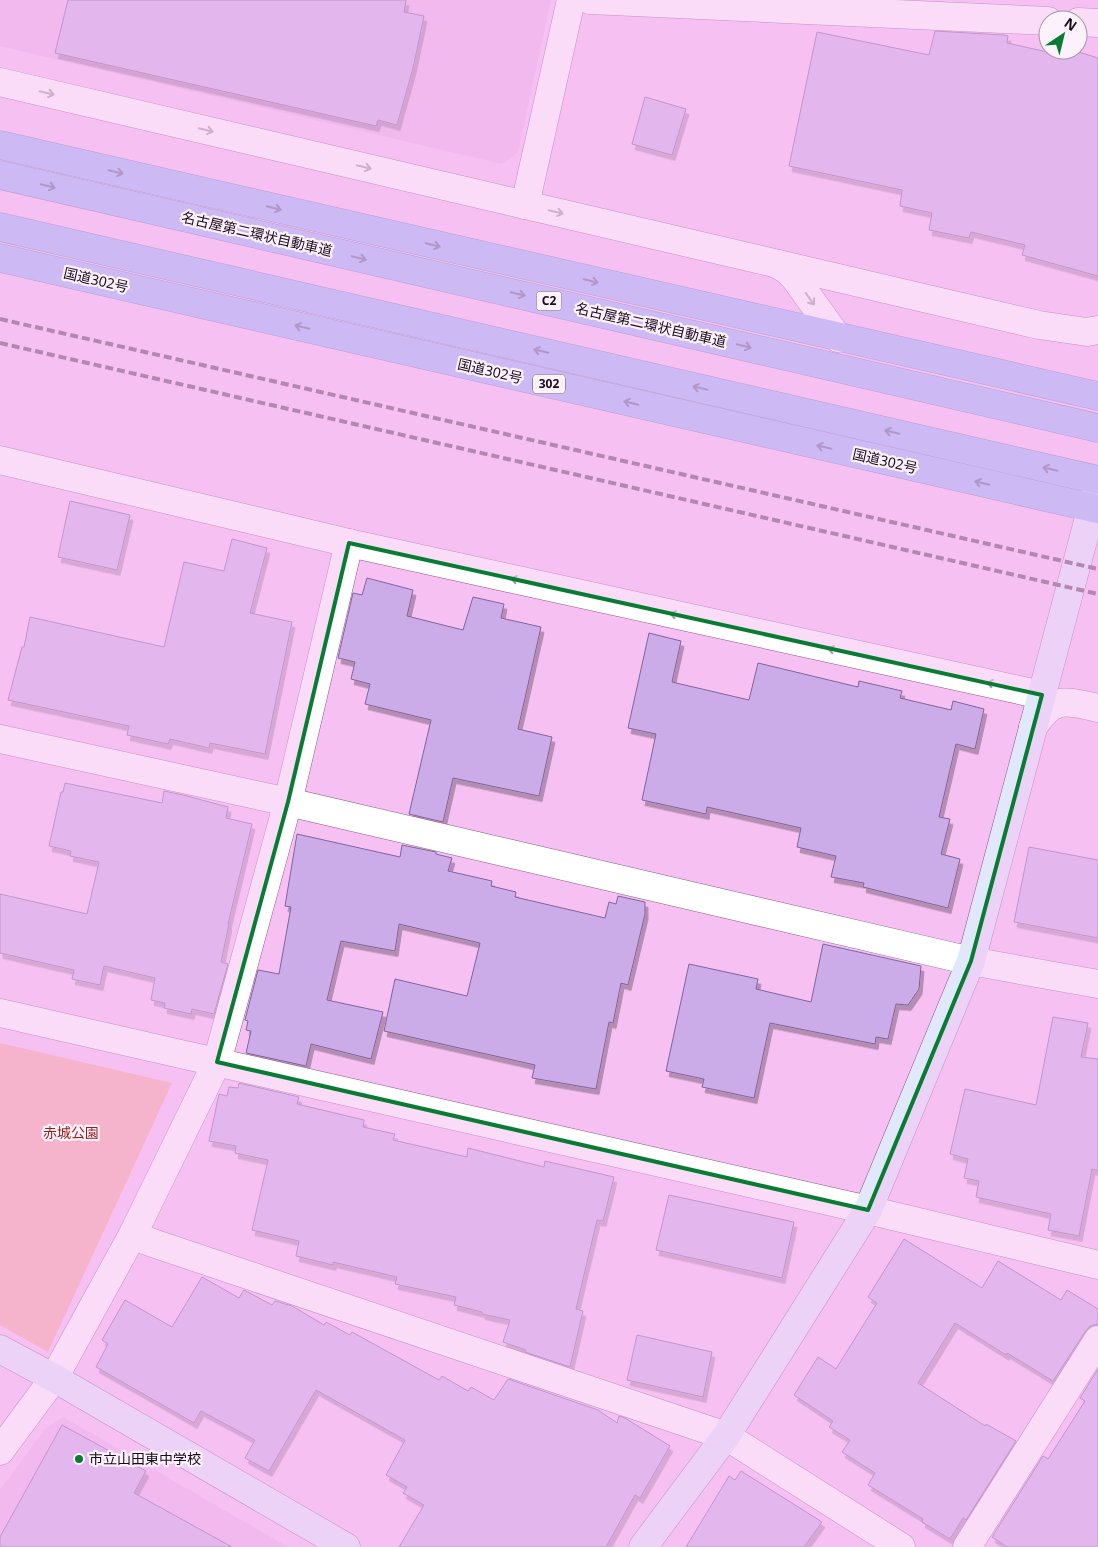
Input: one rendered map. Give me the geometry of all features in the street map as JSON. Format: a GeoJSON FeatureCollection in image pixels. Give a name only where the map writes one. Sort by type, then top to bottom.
{"type":"FeatureCollection","features":[{"type":"Feature","properties":{"kind":"highway"},"geometry":{"type":"LineString","coordinates":[[0,146],[1098,396]]}},
{"type":"Feature","properties":{"kind":"highway","name":"名古屋第二環状自動車道"},"geometry":{"type":"LineString","coordinates":[[0,175],[1098,428]]}},
{"type":"Feature","properties":{"kind":"highway"},"geometry":{"type":"LineString","coordinates":[[0,227],[1096,495]]}},
{"type":"Feature","properties":{"kind":"highway","name":"国道302号"},"geometry":{"type":"LineString","coordinates":[[0,258],[488,370],[1096,495]]}},
{"type":"Feature","properties":{"kind":"highway"},"geometry":{"type":"LineString","coordinates":[[0,277],[319,349],[419,367],[488,370]]}},
{"type":"Feature","properties":{"kind":"street"},"geometry":{"type":"LineString","coordinates":[[525,205],[571,0]]}},
{"type":"Feature","properties":{"kind":"street"},"geometry":{"type":"LineString","coordinates":[[590,0],[1038,21]]}},
{"type":"Feature","properties":{"kind":"street"},"geometry":{"type":"LineString","coordinates":[[0,82],[1039,325],[1087,332],[1098,330]]}},
{"type":"Feature","properties":{"kind":"street"},"geometry":{"type":"LineString","coordinates":[[777,264],[795,278],[838,338]]}},
{"type":"Feature","properties":{"kind":"street"},"geometry":{"type":"LineString","coordinates":[[0,460],[349,543],[1042,695]]}},
{"type":"Feature","properties":{"kind":"street"},"geometry":{"type":"LineString","coordinates":[[643,1547],[726,1436],[868,1210],[971,961],[1096,495]]}},
{"type":"Feature","properties":{"kind":"street"},"geometry":{"type":"LineString","coordinates":[[0,1451],[54,1378],[132,1236],[217,1062],[288,802],[349,543]]}},
{"type":"Feature","properties":{"kind":"street"},"geometry":{"type":"LineString","coordinates":[[1033,728],[1049,708],[1060,702],[1073,702],[1098,708]]}},
{"type":"Feature","properties":{"kind":"street"},"geometry":{"type":"LineString","coordinates":[[0,739],[288,802],[971,961],[1098,984]]}},
{"type":"Feature","properties":{"kind":"street"},"geometry":{"type":"LineString","coordinates":[[0,1013],[868,1210],[1098,1265]]}},
{"type":"Feature","properties":{"kind":"street"},"geometry":{"type":"LineString","coordinates":[[132,1236],[726,1436],[901,1547]]}},
{"type":"Feature","properties":{"kind":"street"},"geometry":{"type":"LineString","coordinates":[[966,1547],[1098,1340]]}},
{"type":"Feature","properties":{"kind":"street"},"geometry":{"type":"LineString","coordinates":[[0,1349],[54,1378],[346,1547]]}},
{"type":"Feature","properties":{"kind":"highlighted area"},"geometry":{"type":"Polygon","coordinates":[[[349,543],[1042,695],[971,961],[868,1210],[217,1062],[288,802],[349,543]]]}},
{"type":"Feature","properties":{"kind":"shaded area"},"geometry":{"type":"Polygon","coordinates":[[[0,0],[551,0],[518,152],[502,164],[0,46],[0,0]]]}},
{"type":"Feature","properties":{"kind":"shaded area","name":"市立山田東中学校"},"geometry":{"type":"Polygon","coordinates":[[[63,1417],[288,1547],[0,1547],[0,1490],[45,1429],[63,1417]]]}},
{"type":"Feature","properties":{"kind":"green space","name":"赤城公園"},"geometry":{"type":"Polygon","coordinates":[[[0,1043],[172,1083],[48,1352],[0,1325],[0,1043]]]}},
{"type":"Feature","properties":{"kind":"building"},"geometry":{"type":"Polygon","coordinates":[[[68,0],[406,0],[404,12],[424,16],[413,68],[397,125],[378,120],[376,126],[55,53],[68,0]]]}},
{"type":"Feature","properties":{"kind":"building"},"geometry":{"type":"Polygon","coordinates":[[[935,31],[1008,36],[1007,43],[1038,50],[1038,60],[1088,60],[1088,55],[1098,58],[1098,276],[1022,255],[1025,245],[971,232],[969,238],[929,230],[932,213],[900,206],[902,190],[789,166],[817,32],[929,55],[935,31]]]}},
{"type":"Feature","properties":{"kind":"building"},"geometry":{"type":"Polygon","coordinates":[[[645,97],[686,109],[672,155],[632,144],[645,97]]]}},
{"type":"Feature","properties":{"kind":"building"},"geometry":{"type":"Polygon","coordinates":[[[70,501],[130,515],[117,570],[58,557],[70,501]]]}},
{"type":"Feature","properties":{"kind":"building"},"geometry":{"type":"Polygon","coordinates":[[[232,539],[267,548],[250,613],[292,622],[265,754],[210,743],[209,748],[170,739],[168,744],[127,735],[129,726],[8,700],[22,647],[24,647],[30,617],[164,647],[184,562],[224,571],[232,539]]]}},
{"type":"Feature","properties":{"kind":"building"},"geometry":{"type":"Polygon","coordinates":[[[367,578],[413,590],[407,616],[463,630],[473,597],[504,604],[501,618],[541,627],[518,729],[552,737],[539,796],[453,778],[443,822],[409,814],[431,720],[365,704],[370,684],[351,679],[355,662],[338,658],[353,593],[362,595],[367,578]]]}},
{"type":"Feature","properties":{"kind":"building"},"geometry":{"type":"Polygon","coordinates":[[[649,633],[681,641],[672,682],[749,700],[758,663],[858,687],[859,681],[902,691],[900,698],[951,710],[953,701],[984,709],[975,749],[956,744],[939,817],[950,819],[941,854],[960,859],[948,908],[863,887],[864,883],[831,877],[836,856],[797,847],[801,828],[707,807],[706,814],[642,800],[656,734],[628,728],[649,633]]]}},
{"type":"Feature","properties":{"kind":"building"},"geometry":{"type":"Polygon","coordinates":[[[65,783],[162,803],[164,791],[183,795],[228,807],[226,818],[252,824],[221,962],[228,964],[214,1014],[192,1009],[191,1014],[164,1008],[165,1003],[151,1000],[155,978],[104,966],[100,985],[72,979],[74,970],[0,953],[0,894],[87,914],[99,862],[70,856],[71,851],[49,846],[61,792],[63,792],[65,783]]]}},
{"type":"Feature","properties":{"kind":"building"},"geometry":{"type":"Polygon","coordinates":[[[297,834],[400,857],[402,845],[436,852],[436,854],[452,858],[448,871],[492,881],[491,886],[516,892],[515,897],[605,918],[609,902],[616,904],[618,896],[645,902],[645,914],[628,985],[621,983],[613,1023],[609,1022],[596,1089],[532,1078],[535,1065],[384,1031],[395,979],[467,996],[480,943],[399,924],[395,951],[341,941],[327,1000],[383,1012],[371,1059],[311,1044],[306,1066],[246,1053],[251,1031],[246,1030],[248,1021],[245,1020],[258,970],[279,974],[291,907],[285,906],[297,834]]]}},
{"type":"Feature","properties":{"kind":"building"},"geometry":{"type":"Polygon","coordinates":[[[1029,847],[1098,860],[1098,938],[1014,922],[1029,847]]]}},
{"type":"Feature","properties":{"kind":"building"},"geometry":{"type":"Polygon","coordinates":[[[823,944],[921,966],[919,989],[908,1005],[896,1004],[888,1039],[876,1037],[875,1044],[770,1023],[754,1098],[702,1087],[704,1079],[666,1071],[689,964],[758,979],[756,989],[811,1002],[823,944]]]}},
{"type":"Feature","properties":{"kind":"building"},"geometry":{"type":"Polygon","coordinates":[[[1053,1017],[1088,1023],[1081,1057],[1098,1059],[1098,1171],[1092,1169],[1079,1236],[1048,1230],[1051,1214],[976,1197],[979,1181],[964,1178],[968,1159],[950,1154],[965,1089],[1036,1105],[1053,1017]]]}},
{"type":"Feature","properties":{"kind":"building"},"geometry":{"type":"Polygon","coordinates":[[[239,1083],[299,1097],[297,1104],[364,1120],[363,1127],[395,1134],[393,1140],[467,1157],[468,1148],[544,1167],[545,1161],[614,1177],[603,1221],[597,1220],[576,1309],[583,1311],[570,1367],[525,1352],[526,1350],[503,1342],[510,1320],[454,1305],[456,1297],[395,1284],[397,1277],[333,1262],[333,1265],[296,1256],[299,1241],[252,1230],[268,1160],[235,1153],[236,1146],[209,1141],[219,1094],[227,1096],[229,1087],[238,1088],[239,1083]]]}},
{"type":"Feature","properties":{"kind":"building"},"geometry":{"type":"Polygon","coordinates":[[[669,1195],[794,1222],[782,1278],[656,1250],[669,1195]]]}},
{"type":"Feature","properties":{"kind":"building"},"geometry":{"type":"Polygon","coordinates":[[[904,1239],[982,1288],[998,1261],[1061,1300],[1067,1290],[1098,1309],[1098,1324],[1090,1326],[1085,1332],[1053,1381],[1007,1353],[1006,1355],[955,1323],[918,1383],[985,1426],[986,1424],[1016,1441],[966,1520],[963,1518],[950,1539],[922,1522],[923,1519],[868,1485],[875,1473],[842,1452],[850,1440],[829,1427],[833,1421],[794,1395],[818,1357],[836,1369],[877,1303],[868,1297],[904,1239]]]}},
{"type":"Feature","properties":{"kind":"building"},"geometry":{"type":"Polygon","coordinates":[[[202,1277],[239,1298],[244,1290],[272,1305],[275,1301],[292,1306],[324,1325],[326,1322],[350,1335],[352,1332],[439,1380],[442,1376],[468,1391],[471,1387],[494,1400],[508,1379],[598,1410],[617,1423],[619,1416],[625,1418],[670,1446],[640,1498],[635,1495],[606,1547],[399,1547],[424,1505],[403,1493],[407,1487],[386,1475],[405,1440],[316,1390],[269,1471],[245,1458],[255,1440],[201,1411],[194,1423],[96,1367],[108,1344],[102,1340],[125,1300],[172,1327],[202,1277]]]}},
{"type":"Feature","properties":{"kind":"building"},"geometry":{"type":"Polygon","coordinates":[[[637,1335],[712,1352],[703,1397],[627,1380],[637,1335]]]}},
{"type":"Feature","properties":{"kind":"building"},"geometry":{"type":"Polygon","coordinates":[[[1098,1369],[1098,1547],[1007,1547],[992,1537],[1043,1456],[1048,1459],[1085,1401],[1080,1398],[1098,1369]]]}},
{"type":"Feature","properties":{"kind":"building","name":"市立山田東中学校"},"geometry":{"type":"Polygon","coordinates":[[[62,1425],[146,1471],[134,1493],[232,1547],[0,1547],[0,1537],[62,1425]]]}},
{"type":"Feature","properties":{"kind":"building"},"geometry":{"type":"Polygon","coordinates":[[[741,1471],[822,1522],[804,1547],[686,1547],[729,1476],[735,1480],[741,1471]]]}},
{"type":"Feature","properties":{"kind":"railway"},"geometry":{"type":"LineString","coordinates":[[0,319],[1098,569]]}},
{"type":"Feature","properties":{"kind":"railway"},"geometry":{"type":"LineString","coordinates":[[0,343],[1098,594]]}},
{"type":"Feature","properties":{"kind":"place","name":"市立山田東中学校"},"geometry":{"type":"Point","coordinates":[79,1459]}}]}
